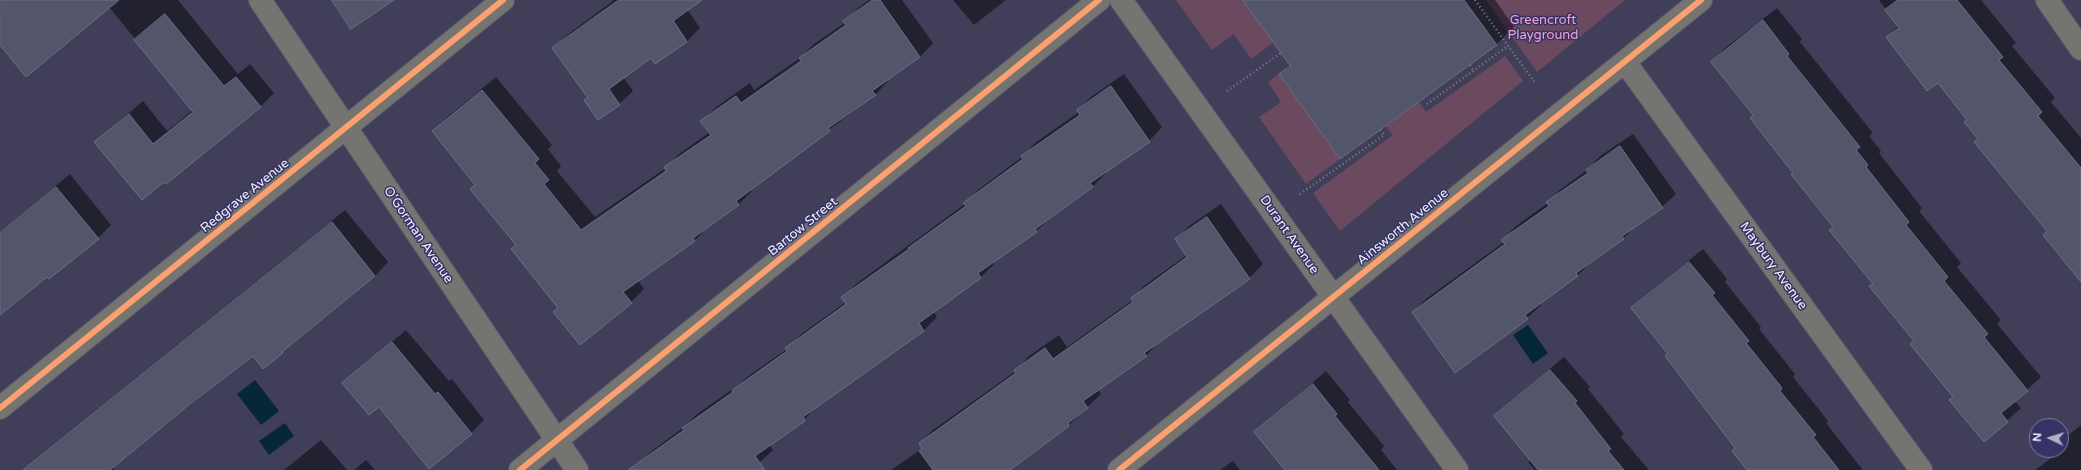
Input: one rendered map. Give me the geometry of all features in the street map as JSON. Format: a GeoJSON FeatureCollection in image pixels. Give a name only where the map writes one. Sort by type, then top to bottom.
{"type":"FeatureCollection","features":[{"type":"Feature","properties":{"kind":"street","name":"O'Gorman Avenue"},"geometry":{"type":"LineString","coordinates":[[260,0],[577,470]]}},
{"type":"Feature","properties":{"kind":"street","name":"Redgrave Avenue"},"geometry":{"type":"LineString","coordinates":[[0,408],[503,0]]}},
{"type":"Feature","properties":{"kind":"street","name":"Bartow Street"},"geometry":{"type":"LineString","coordinates":[[520,470],[1099,0]]}},
{"type":"Feature","properties":{"kind":"street","name":"Durant Avenue"},"geometry":{"type":"LineString","coordinates":[[1121,0],[1457,470]]}},
{"type":"Feature","properties":{"kind":"street","name":"Ainsworth Avenue"},"geometry":{"type":"LineString","coordinates":[[1119,470],[1701,0]]}},
{"type":"Feature","properties":{"kind":"street"},"geometry":{"type":"LineString","coordinates":[[2047,0],[2081,48]]}},
{"type":"Feature","properties":{"kind":"street","name":"Maybury Avenue"},"geometry":{"type":"LineString","coordinates":[[1625,62],[1921,470]]}},
{"type":"Feature","properties":{"kind":"path"},"geometry":{"type":"LineString","coordinates":[[1476,0],[1535,83]]}},
{"type":"Feature","properties":{"kind":"path"},"geometry":{"type":"LineString","coordinates":[[1427,104],[1509,46]]}},
{"type":"Feature","properties":{"kind":"path"},"geometry":{"type":"LineString","coordinates":[[1227,91],[1281,53]]}},
{"type":"Feature","properties":{"kind":"path"},"geometry":{"type":"LineString","coordinates":[[1470,65],[1474,71]]}},
{"type":"Feature","properties":{"kind":"path"},"geometry":{"type":"LineString","coordinates":[[1300,194],[1384,135],[1380,130]]}},
{"type":"Feature","properties":{"kind":"green space"},"geometry":{"type":"Polygon","coordinates":[[[1176,0],[1243,0],[1273,43],[1251,59],[1234,34],[1212,50],[1176,0]]]}},
{"type":"Feature","properties":{"kind":"green space","name":"Greencroft Playground"},"geometry":{"type":"Polygon","coordinates":[[[1486,0],[1625,0],[1537,72],[1486,0]]]}},
{"type":"Feature","properties":{"kind":"green space"},"geometry":{"type":"Polygon","coordinates":[[[1505,56],[1523,81],[1340,231],[1313,193],[1393,135],[1386,126],[1419,102],[1426,112],[1505,56]]]}},
{"type":"Feature","properties":{"kind":"green space"},"geometry":{"type":"Polygon","coordinates":[[[1279,74],[1340,159],[1306,184],[1259,117],[1281,102],[1268,82],[1279,74]]]}},
{"type":"Feature","properties":{"kind":"water"},"geometry":{"type":"Polygon","coordinates":[[[1528,325],[1548,353],[1533,364],[1513,335],[1528,325]]]}},
{"type":"Feature","properties":{"kind":"water"},"geometry":{"type":"Polygon","coordinates":[[[255,380],[279,411],[261,425],[237,394],[255,380]]]}},
{"type":"Feature","properties":{"kind":"water"},"geometry":{"type":"Polygon","coordinates":[[[285,423],[294,436],[269,455],[259,441],[285,423]]]}},
{"type":"Feature","properties":{"kind":"building"},"geometry":{"type":"Polygon","coordinates":[[[0,0],[119,0],[26,77],[0,45],[0,0]]]}},
{"type":"Feature","properties":{"kind":"building"},"geometry":{"type":"Polygon","coordinates":[[[332,0],[394,0],[351,29],[332,0]]]}},
{"type":"Feature","properties":{"kind":"building"},"geometry":{"type":"Polygon","coordinates":[[[619,0],[702,0],[673,21],[687,42],[655,64],[651,58],[609,89],[620,105],[598,120],[584,100],[588,98],[552,48],[619,0]]]}},
{"type":"Feature","properties":{"kind":"building"},"geometry":{"type":"Polygon","coordinates":[[[873,0],[880,0],[920,57],[872,91],[876,95],[828,128],[830,131],[736,201],[739,205],[693,238],[695,241],[623,292],[632,303],[580,345],[553,312],[558,308],[511,249],[516,245],[470,189],[475,185],[432,131],[482,90],[539,159],[535,163],[549,180],[544,184],[581,230],[666,171],[664,167],[711,135],[700,121],[736,96],[741,103],[801,61],[799,58],[846,25],[843,21],[873,0]]]}},
{"type":"Feature","properties":{"kind":"building"},"geometry":{"type":"Polygon","coordinates":[[[1243,0],[1464,0],[1497,45],[1340,159],[1279,74],[1290,66],[1243,0]]]}},
{"type":"Feature","properties":{"kind":"building"},"geometry":{"type":"Polygon","coordinates":[[[1898,0],[1957,0],[2003,57],[1999,60],[2042,112],[2038,116],[2081,168],[2081,282],[2043,235],[2047,231],[1974,142],[1978,139],[1964,122],[1967,120],[1938,83],[1927,91],[1886,37],[1899,28],[1885,10],[1898,0]]]}},
{"type":"Feature","properties":{"kind":"building"},"geometry":{"type":"Polygon","coordinates":[[[165,14],[224,86],[236,77],[261,107],[166,184],[164,182],[142,200],[94,142],[129,114],[153,144],[193,112],[134,40],[165,14]]]}},
{"type":"Feature","properties":{"kind":"building"},"geometry":{"type":"Polygon","coordinates":[[[1763,20],[1789,54],[1787,56],[1860,147],[1856,150],[1868,165],[1866,167],[1909,222],[1906,225],[1948,277],[1944,281],[1988,334],[1984,337],[2028,391],[2001,413],[2008,422],[1984,442],[1949,400],[1953,397],[1910,344],[1914,341],[1869,286],[1873,284],[1829,230],[1833,227],[1791,174],[1793,173],[1750,118],[1753,115],[1711,62],[1763,20]]]}},
{"type":"Feature","properties":{"kind":"building"},"geometry":{"type":"Polygon","coordinates":[[[1111,86],[1150,142],[1090,183],[1093,187],[1035,229],[1037,232],[978,273],[981,278],[919,323],[924,331],[803,417],[805,421],[755,456],[765,470],[628,470],[684,430],[682,428],[733,392],[732,390],[787,351],[785,348],[846,304],[841,297],[909,249],[908,248],[966,206],[963,203],[1023,159],[1021,156],[1080,115],[1077,110],[1111,86]]]}},
{"type":"Feature","properties":{"kind":"building"},"geometry":{"type":"Polygon","coordinates":[[[1620,146],[1663,208],[1622,236],[1624,239],[1576,273],[1578,276],[1525,315],[1528,319],[1455,373],[1412,312],[1505,244],[1501,240],[1549,206],[1546,202],[1588,173],[1586,170],[1620,146]]]}},
{"type":"Feature","properties":{"kind":"building"},"geometry":{"type":"Polygon","coordinates":[[[56,187],[99,239],[49,279],[47,277],[0,315],[0,233],[56,187]]]}},
{"type":"Feature","properties":{"kind":"building"},"geometry":{"type":"Polygon","coordinates":[[[1207,217],[1250,279],[1144,353],[1147,356],[1083,401],[1088,408],[1068,423],[1069,426],[1010,470],[933,470],[919,451],[922,449],[919,443],[1016,373],[1014,370],[1045,348],[1053,359],[1133,302],[1131,298],[1187,257],[1175,239],[1207,217]]]}},
{"type":"Feature","properties":{"kind":"building"},"geometry":{"type":"Polygon","coordinates":[[[332,222],[375,276],[282,352],[283,353],[263,369],[253,356],[189,405],[110,470],[23,470],[332,222]]]}},
{"type":"Feature","properties":{"kind":"building"},"geometry":{"type":"Polygon","coordinates":[[[1689,262],[1715,293],[1712,295],[1749,341],[1746,343],[1782,388],[1780,391],[1816,435],[1813,437],[1839,470],[1747,470],[1732,451],[1735,448],[1665,356],[1668,354],[1631,308],[1689,262]]]}},
{"type":"Feature","properties":{"kind":"building"},"geometry":{"type":"Polygon","coordinates":[[[392,342],[435,394],[438,392],[472,434],[429,469],[379,407],[369,415],[342,383],[392,342]]]}},
{"type":"Feature","properties":{"kind":"building"},"geometry":{"type":"Polygon","coordinates":[[[1550,370],[1577,401],[1575,403],[1611,449],[1608,451],[1624,470],[1538,470],[1494,416],[1550,370]]]}},
{"type":"Feature","properties":{"kind":"building"},"geometry":{"type":"Polygon","coordinates":[[[1313,384],[1337,414],[1335,416],[1379,470],[1285,470],[1254,432],[1313,384]]]}},
{"type":"Feature","properties":{"kind":"cycle path"},"geometry":{"type":"LineString","coordinates":[[0,408],[503,0]]}},
{"type":"Feature","properties":{"kind":"cycle path"},"geometry":{"type":"LineString","coordinates":[[520,470],[1099,0]]}},
{"type":"Feature","properties":{"kind":"cycle path"},"geometry":{"type":"LineString","coordinates":[[1119,470],[1701,0]]}}]}
